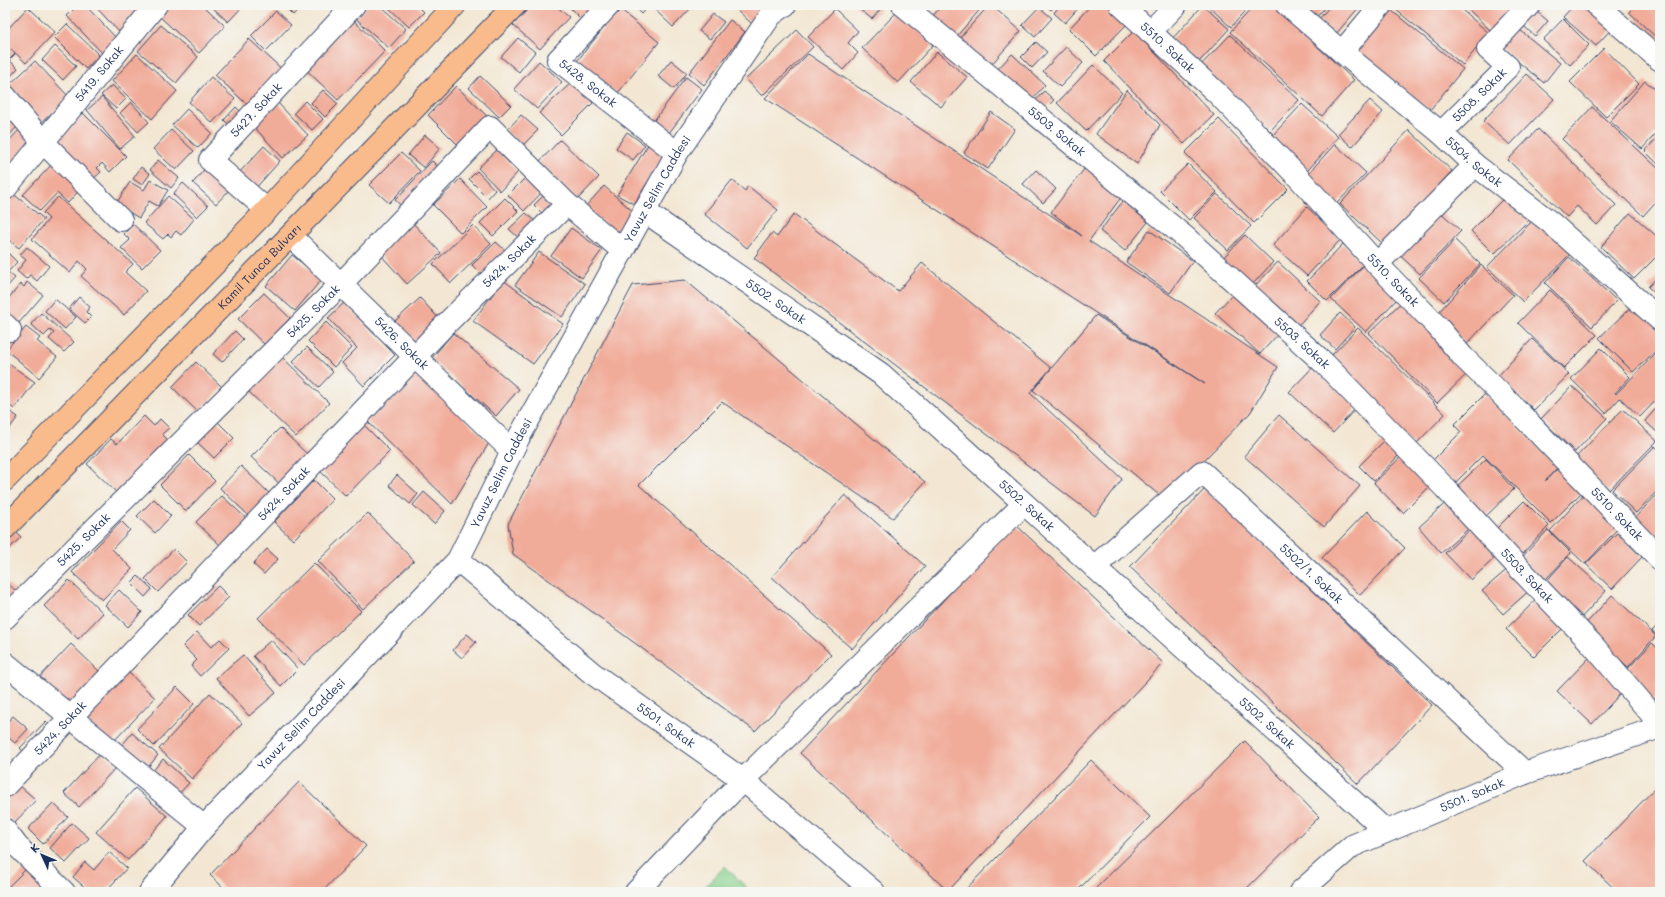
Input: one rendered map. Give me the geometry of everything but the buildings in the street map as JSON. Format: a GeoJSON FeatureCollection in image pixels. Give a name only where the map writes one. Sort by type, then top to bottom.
{"type":"FeatureCollection","features":[{"type":"Feature","properties":{"kind":"main road"},"geometry":{"type":"LineString","coordinates":[[5,480],[267,210],[455,5]]}},
{"type":"Feature","properties":{"kind":"main road","name":"Kamil Tunca Bulvarı"},"geometry":{"type":"LineString","coordinates":[[5,528],[515,5]]}},
{"type":"Feature","properties":{"kind":"street","name":"5419. Sokak"},"geometry":{"type":"LineString","coordinates":[[5,189],[42,142],[156,5]]}},
{"type":"Feature","properties":{"kind":"street","name":"5427. Sokak"},"geometry":{"type":"LineString","coordinates":[[267,210],[210,160],[354,5]]}},
{"type":"Feature","properties":{"kind":"street","name":"5428. Sokak"},"geometry":{"type":"LineString","coordinates":[[609,5],[558,60],[677,153]]}},
{"type":"Feature","properties":{"kind":"street","name":"Yavuz Selim Caddesi"},"geometry":{"type":"LineString","coordinates":[[160,888],[204,827],[458,560],[512,451],[677,153],[690,131],[771,15],[785,5]]}},
{"type":"Feature","properties":{"kind":"street","name":"5503. Sokak"},"geometry":{"type":"LineString","coordinates":[[903,5],[1185,236],[1325,364],[1445,488],[1591,643],[1660,726]]}},
{"type":"Feature","properties":{"kind":"street","name":"5510. Sokak"},"geometry":{"type":"LineString","coordinates":[[1121,5],[1218,94],[1298,177],[1377,264],[1437,326],[1463,357],[1502,395],[1660,559]]}},
{"type":"Feature","properties":{"kind":"street"},"geometry":{"type":"LineString","coordinates":[[1150,32],[1176,5]]}},
{"type":"Feature","properties":{"kind":"street","name":"5504. Sokak"},"geometry":{"type":"LineString","coordinates":[[1287,5],[1441,133],[1475,165],[1550,222],[1660,320]]}},
{"type":"Feature","properties":{"kind":"street"},"geometry":{"type":"LineString","coordinates":[[1342,52],[1381,5]]}},
{"type":"Feature","properties":{"kind":"street","name":"5508. Sokak"},"geometry":{"type":"LineString","coordinates":[[1441,133],[1508,67],[1488,49],[1529,5]]}},
{"type":"Feature","properties":{"kind":"street"},"geometry":{"type":"LineString","coordinates":[[1596,5],[1660,60]]}},
{"type":"Feature","properties":{"kind":"street"},"geometry":{"type":"LineString","coordinates":[[1660,71],[1657,73],[1660,76]]}},
{"type":"Feature","properties":{"kind":"street"},"geometry":{"type":"LineString","coordinates":[[5,96],[42,142],[121,220]]}},
{"type":"Feature","properties":{"kind":"street","name":"5425. Sokak"},"geometry":{"type":"LineString","coordinates":[[5,618],[341,284],[490,127],[567,204],[622,250]]}},
{"type":"Feature","properties":{"kind":"street"},"geometry":{"type":"LineString","coordinates":[[1377,264],[1475,165]]}},
{"type":"Feature","properties":{"kind":"street","name":"5424. Sokak"},"geometry":{"type":"LineString","coordinates":[[5,786],[445,325],[567,204]]}},
{"type":"Feature","properties":{"kind":"street","name":"5502. Sokak"},"geometry":{"type":"LineString","coordinates":[[644,211],[881,374],[1386,832]]}},
{"type":"Feature","properties":{"kind":"street","name":"5426. Sokak"},"geometry":{"type":"LineString","coordinates":[[291,236],[512,451]]}},
{"type":"Feature","properties":{"kind":"street","name":"5502/1. Sokak"},"geometry":{"type":"LineString","coordinates":[[1094,567],[1202,472],[1525,773]]}},
{"type":"Feature","properties":{"kind":"street"},"geometry":{"type":"LineString","coordinates":[[636,892],[743,780],[1024,504]]}},
{"type":"Feature","properties":{"kind":"street","name":"5501. Sokak"},"geometry":{"type":"LineString","coordinates":[[458,560],[592,673],[743,780],[874,892]]}},
{"type":"Feature","properties":{"kind":"street"},"geometry":{"type":"LineString","coordinates":[[5,663],[204,827]]}},
{"type":"Feature","properties":{"kind":"street","name":"5501. Sokak"},"geometry":{"type":"LineString","coordinates":[[1300,892],[1352,846],[1525,773],[1660,726]]}},
{"type":"Feature","properties":{"kind":"street"},"geometry":{"type":"LineString","coordinates":[[9,845],[64,892]]}},
{"type":"Feature","properties":{"kind":"green space"},"geometry":{"type":"Polygon","coordinates":[[[725,866],[751,892],[700,892],[725,866]]]}}]}
